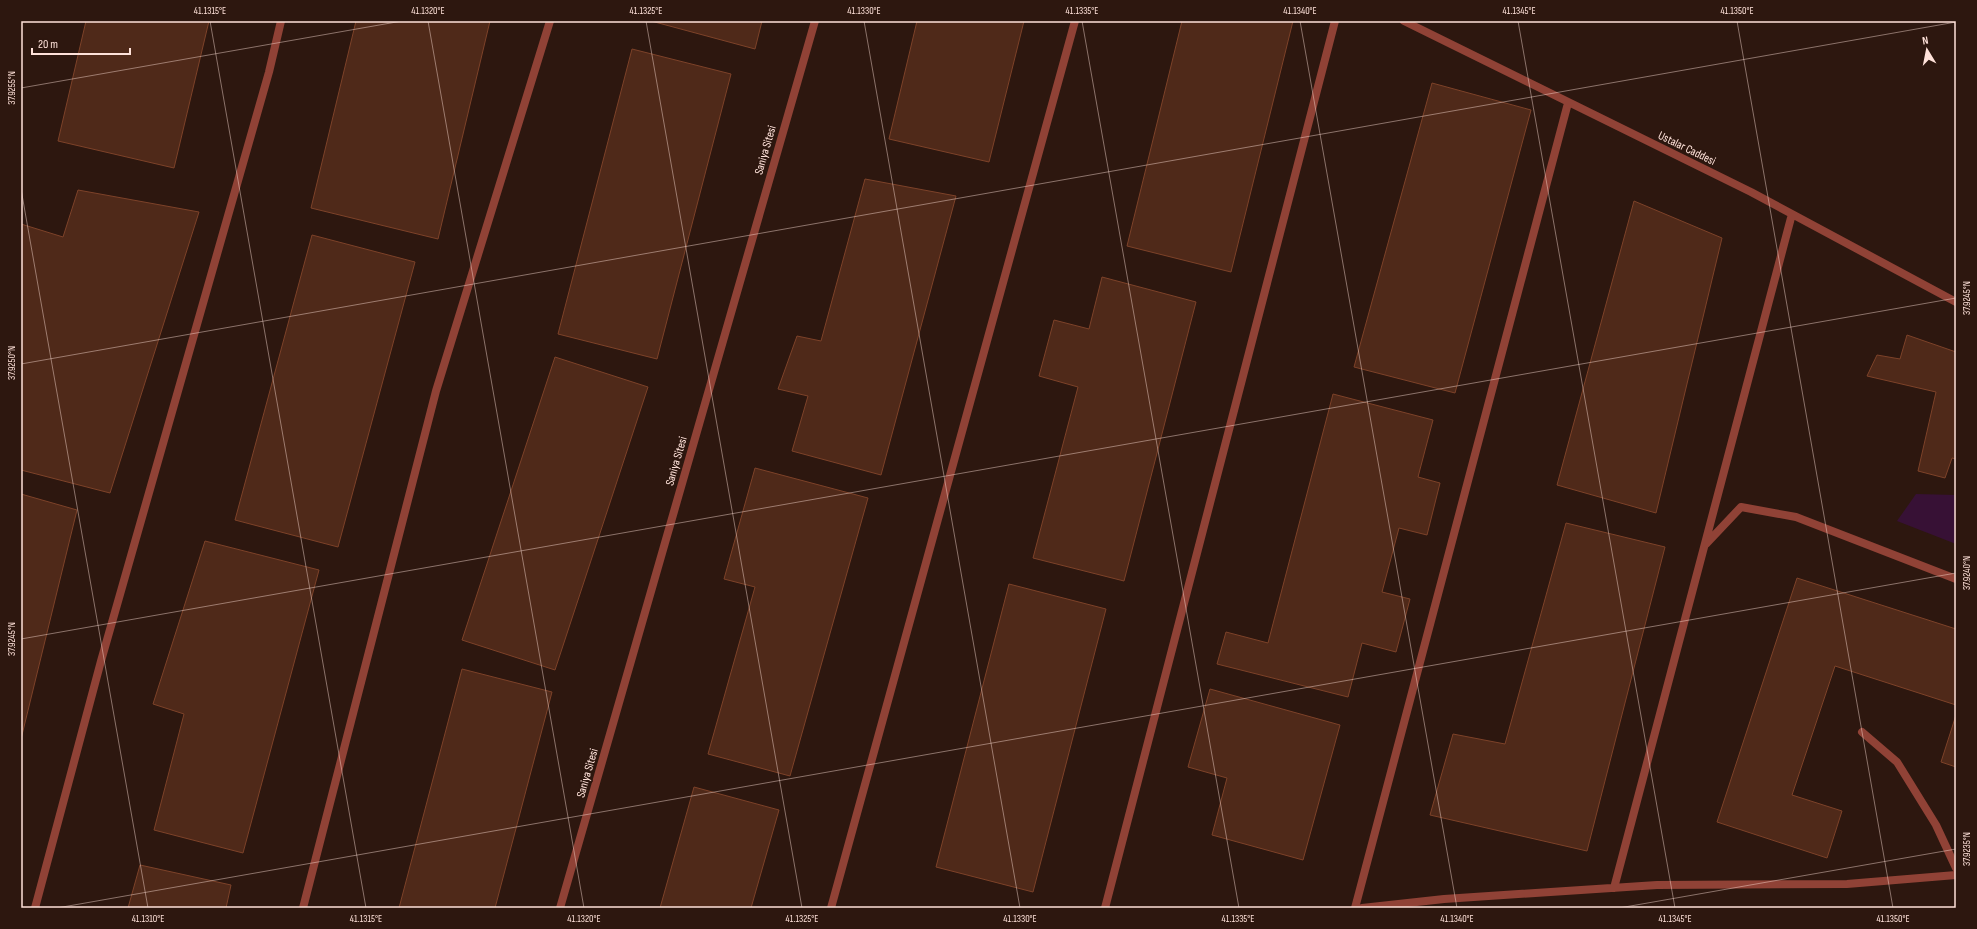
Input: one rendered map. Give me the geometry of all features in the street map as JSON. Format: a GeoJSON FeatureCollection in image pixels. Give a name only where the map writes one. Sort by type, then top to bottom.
{"type":"FeatureCollection","features":[{"type":"Feature","properties":{"kind":"lane"},"geometry":{"type":"LineString","coordinates":[[35,908],[101,661],[269,72],[282,21]]}},
{"type":"Feature","properties":{"kind":"lane"},"geometry":{"type":"LineString","coordinates":[[303,908],[436,391],[550,21]]}},
{"type":"Feature","properties":{"kind":"lane","name":"Saniya Sitesi"},"geometry":{"type":"LineString","coordinates":[[560,908],[815,21]]}},
{"type":"Feature","properties":{"kind":"lane"},"geometry":{"type":"LineString","coordinates":[[831,908],[1075,21]]}},
{"type":"Feature","properties":{"kind":"lane"},"geometry":{"type":"LineString","coordinates":[[1105,908],[1335,21]]}},
{"type":"Feature","properties":{"kind":"lane","name":"Ustalar Caddesi"},"geometry":{"type":"LineString","coordinates":[[1404,21],[1792,214],[1956,302]]}},
{"type":"Feature","properties":{"kind":"lane"},"geometry":{"type":"LineString","coordinates":[[1355,908],[1568,103]]}},
{"type":"Feature","properties":{"kind":"lane"},"geometry":{"type":"LineString","coordinates":[[1614,888],[1792,214]]}},
{"type":"Feature","properties":{"kind":"lane"},"geometry":{"type":"LineString","coordinates":[[1705,545],[1741,508],[1796,517],[1956,579]]}},
{"type":"Feature","properties":{"kind":"lane"},"geometry":{"type":"LineString","coordinates":[[1862,732],[1897,762],[1936,825],[1956,868]]}},
{"type":"Feature","properties":{"kind":"lane"},"geometry":{"type":"LineString","coordinates":[[1362,908],[1444,899],[1657,885],[1847,884],[1956,875]]}},
{"type":"Feature","properties":{"kind":"shaded area"},"geometry":{"type":"Polygon","coordinates":[[[1916,494],[1956,495],[1956,544],[1897,521],[1916,494]]]}},
{"type":"Feature","properties":{"kind":"building"},"geometry":{"type":"Polygon","coordinates":[[[86,21],[209,21],[174,168],[58,141],[86,21]]]}},
{"type":"Feature","properties":{"kind":"building"},"geometry":{"type":"Polygon","coordinates":[[[356,21],[490,21],[438,239],[311,208],[356,21]]]}},
{"type":"Feature","properties":{"kind":"building"},"geometry":{"type":"Polygon","coordinates":[[[651,21],[762,21],[755,49],[651,21]]]}},
{"type":"Feature","properties":{"kind":"building"},"geometry":{"type":"Polygon","coordinates":[[[917,21],[1024,21],[989,162],[889,139],[917,21]]]}},
{"type":"Feature","properties":{"kind":"building"},"geometry":{"type":"Polygon","coordinates":[[[1182,21],[1293,21],[1231,272],[1127,246],[1182,21]]]}},
{"type":"Feature","properties":{"kind":"building"},"geometry":{"type":"Polygon","coordinates":[[[632,49],[731,74],[657,359],[558,334],[632,49]]]}},
{"type":"Feature","properties":{"kind":"building"},"geometry":{"type":"Polygon","coordinates":[[[1432,83],[1531,110],[1455,393],[1354,367],[1432,83]]]}},
{"type":"Feature","properties":{"kind":"building"},"geometry":{"type":"Polygon","coordinates":[[[865,179],[956,196],[881,475],[792,451],[808,396],[778,389],[797,336],[821,341],[865,179]]]}},
{"type":"Feature","properties":{"kind":"building"},"geometry":{"type":"Polygon","coordinates":[[[78,190],[199,212],[110,493],[21,470],[21,224],[63,237],[78,190]]]}},
{"type":"Feature","properties":{"kind":"building"},"geometry":{"type":"Polygon","coordinates":[[[1634,201],[1722,238],[1656,513],[1557,485],[1634,201]]]}},
{"type":"Feature","properties":{"kind":"building"},"geometry":{"type":"Polygon","coordinates":[[[312,235],[415,262],[338,547],[235,520],[312,235]]]}},
{"type":"Feature","properties":{"kind":"building"},"geometry":{"type":"Polygon","coordinates":[[[1102,277],[1196,302],[1124,581],[1033,558],[1078,387],[1039,376],[1054,320],[1089,329],[1102,277]]]}},
{"type":"Feature","properties":{"kind":"building"},"geometry":{"type":"Polygon","coordinates":[[[1907,335],[1956,352],[1956,459],[1952,458],[1945,478],[1918,471],[1936,392],[1867,376],[1877,355],[1900,359],[1907,335]]]}},
{"type":"Feature","properties":{"kind":"building"},"geometry":{"type":"Polygon","coordinates":[[[555,357],[648,387],[555,670],[462,640],[555,357]]]}},
{"type":"Feature","properties":{"kind":"building"},"geometry":{"type":"Polygon","coordinates":[[[1333,394],[1433,420],[1418,477],[1440,483],[1427,535],[1399,528],[1382,592],[1410,599],[1396,652],[1362,643],[1348,697],[1217,664],[1226,632],[1268,643],[1333,394]]]}},
{"type":"Feature","properties":{"kind":"building"},"geometry":{"type":"Polygon","coordinates":[[[755,468],[868,498],[790,776],[708,754],[755,587],[724,579],[755,468]]]}},
{"type":"Feature","properties":{"kind":"building"},"geometry":{"type":"Polygon","coordinates":[[[21,494],[77,510],[21,739],[21,494]]]}},
{"type":"Feature","properties":{"kind":"building"},"geometry":{"type":"Polygon","coordinates":[[[1566,523],[1665,547],[1587,851],[1430,815],[1453,734],[1505,744],[1566,523]]]}},
{"type":"Feature","properties":{"kind":"building"},"geometry":{"type":"Polygon","coordinates":[[[205,541],[319,570],[243,853],[154,830],[184,714],[153,704],[205,541]]]}},
{"type":"Feature","properties":{"kind":"building"},"geometry":{"type":"Polygon","coordinates":[[[1797,578],[1956,629],[1956,705],[1835,666],[1792,795],[1842,811],[1827,858],[1717,822],[1797,578]]]}},
{"type":"Feature","properties":{"kind":"building"},"geometry":{"type":"Polygon","coordinates":[[[1009,584],[1106,609],[1033,892],[936,867],[1009,584]]]}},
{"type":"Feature","properties":{"kind":"building"},"geometry":{"type":"Polygon","coordinates":[[[462,669],[552,692],[495,908],[399,908],[462,669]]]}},
{"type":"Feature","properties":{"kind":"building"},"geometry":{"type":"Polygon","coordinates":[[[1210,689],[1340,725],[1303,860],[1212,835],[1227,778],[1188,767],[1210,689]]]}},
{"type":"Feature","properties":{"kind":"building"},"geometry":{"type":"Polygon","coordinates":[[[1956,715],[1956,767],[1941,762],[1956,715]]]}},
{"type":"Feature","properties":{"kind":"building"},"geometry":{"type":"Polygon","coordinates":[[[694,787],[779,810],[751,908],[660,908],[694,787]]]}},
{"type":"Feature","properties":{"kind":"building"},"geometry":{"type":"Polygon","coordinates":[[[140,865],[231,885],[226,908],[128,908],[140,865]]]}}]}
